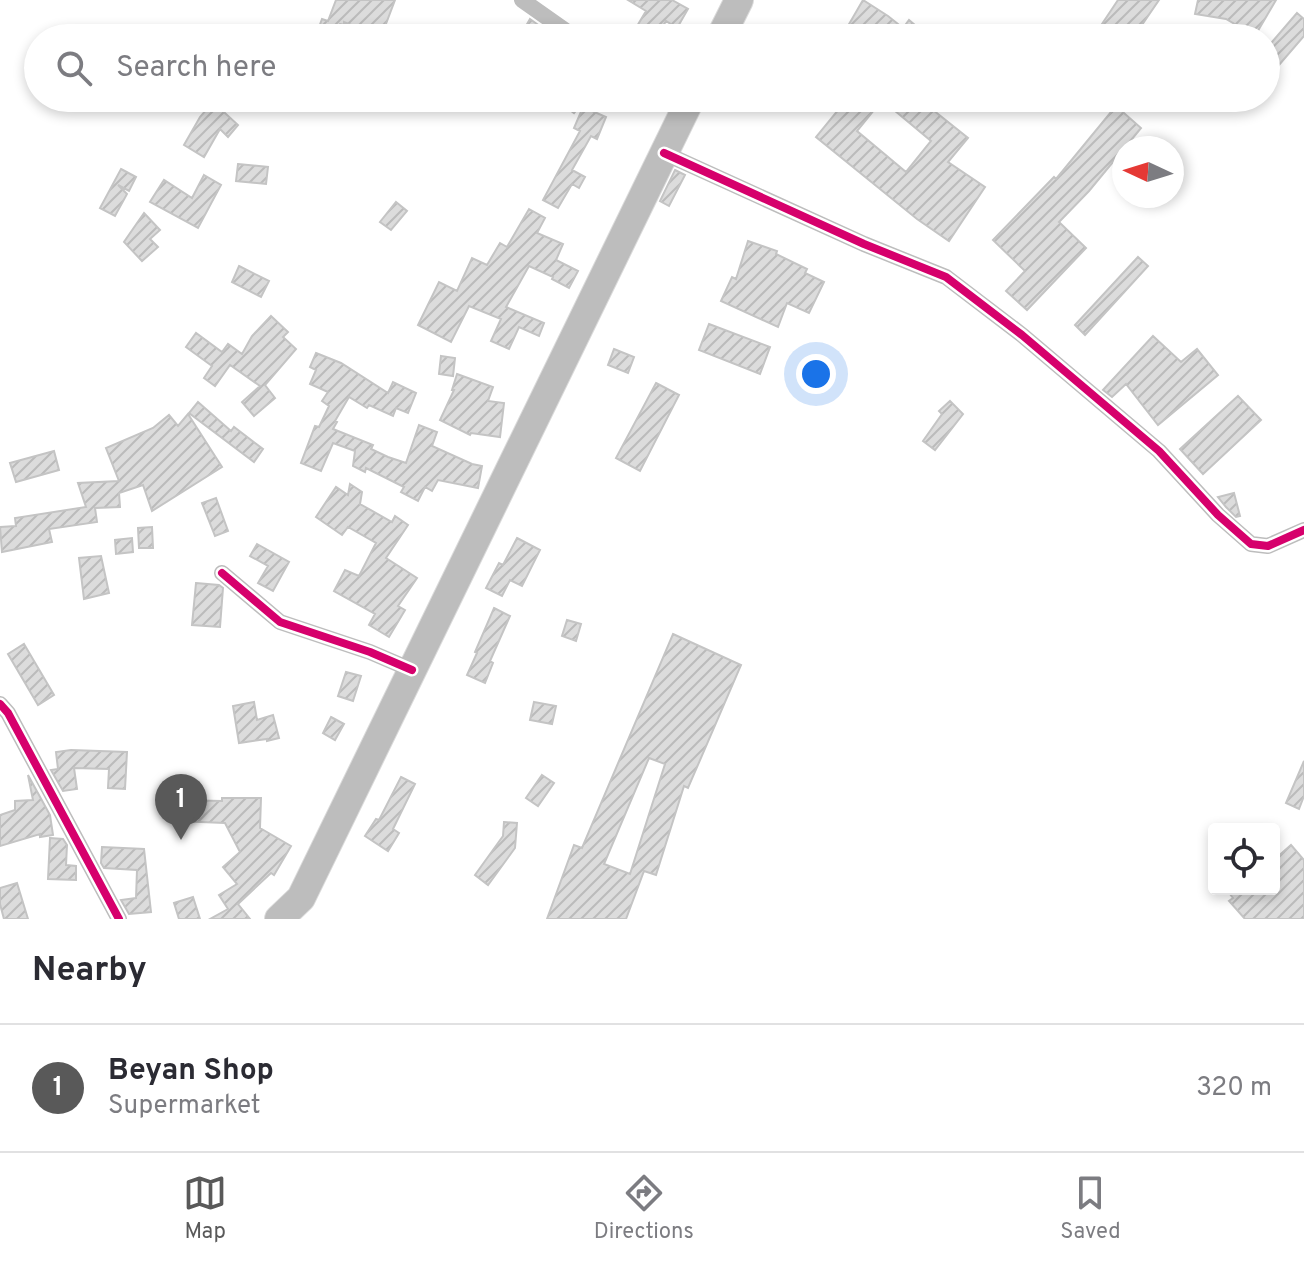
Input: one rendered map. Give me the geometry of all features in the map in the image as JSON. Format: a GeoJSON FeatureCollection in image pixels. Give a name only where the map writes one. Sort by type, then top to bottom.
{"type":"FeatureCollection","features":[{"type":"Feature","properties":{"kind":"highway"},"geometry":{"type":"LineString","coordinates":[[727,24],[739,0]]}},
{"type":"Feature","properties":{"kind":"highway"},"geometry":{"type":"LineString","coordinates":[[279,919],[301,909],[412,670],[664,153],[676,112]]}},
{"type":"Feature","properties":{"kind":"street"},"geometry":{"type":"LineString","coordinates":[[522,0],[556,24]]}},
{"type":"Feature","properties":{"kind":"street"},"geometry":{"type":"LineString","coordinates":[[664,153],[864,244],[946,277],[1022,335],[1159,451],[1218,515],[1251,544],[1268,546],[1304,530]]}},
{"type":"Feature","properties":{"kind":"street"},"geometry":{"type":"LineString","coordinates":[[222,573],[280,622],[370,652],[412,670]]}},
{"type":"Feature","properties":{"kind":"street"},"geometry":{"type":"LineString","coordinates":[[0,704],[8,713],[119,919]]}},
{"type":"Feature","properties":{"kind":"building"},"geometry":{"type":"Polygon","coordinates":[[[336,0],[395,0],[386,24],[320,24],[322,19],[328,21],[336,0]]]}},
{"type":"Feature","properties":{"kind":"building"},"geometry":{"type":"Polygon","coordinates":[[[628,0],[672,0],[688,9],[679,24],[666,21],[664,24],[638,24],[646,11],[628,0]]]}},
{"type":"Feature","properties":{"kind":"building"},"geometry":{"type":"Polygon","coordinates":[[[863,0],[898,24],[849,24],[863,0]]]}},
{"type":"Feature","properties":{"kind":"building"},"geometry":{"type":"Polygon","coordinates":[[[1118,0],[1159,0],[1143,24],[1102,24],[1118,0]]]}},
{"type":"Feature","properties":{"kind":"building"},"geometry":{"type":"Polygon","coordinates":[[[1198,0],[1276,0],[1262,24],[1235,24],[1226,19],[1195,14],[1198,0]]]}},
{"type":"Feature","properties":{"kind":"building"},"geometry":{"type":"Polygon","coordinates":[[[1297,13],[1304,19],[1304,36],[1280,64],[1280,33],[1297,13]]]}},
{"type":"Feature","properties":{"kind":"building"},"geometry":{"type":"Polygon","coordinates":[[[204,112],[224,112],[238,125],[228,137],[220,129],[204,157],[184,145],[204,112]]]}},
{"type":"Feature","properties":{"kind":"building"},"geometry":{"type":"Polygon","coordinates":[[[581,112],[594,112],[606,117],[597,139],[591,136],[572,170],[585,177],[579,188],[572,184],[558,208],[543,200],[580,131],[574,128],[581,112]]]}},
{"type":"Feature","properties":{"kind":"building"},"geometry":{"type":"Polygon","coordinates":[[[837,112],[872,112],[857,131],[906,172],[931,141],[896,112],[936,112],[968,138],[948,162],[985,187],[949,241],[816,137],[837,112]]]}},
{"type":"Feature","properties":{"kind":"building"},"geometry":{"type":"Polygon","coordinates":[[[1111,112],[1123,112],[1141,128],[1134,136],[1112,136],[1112,163],[1059,222],[1086,248],[1027,310],[1006,291],[1025,271],[993,240],[1054,177],[1056,179],[1111,112]]]}},
{"type":"Feature","properties":{"kind":"building"},"geometry":{"type":"Polygon","coordinates":[[[238,164],[268,167],[266,184],[236,181],[238,164]]]}},
{"type":"Feature","properties":{"kind":"building"},"geometry":{"type":"Polygon","coordinates":[[[121,169],[136,177],[129,191],[118,185],[127,194],[115,216],[100,208],[121,169]]]}},
{"type":"Feature","properties":{"kind":"building"},"geometry":{"type":"Polygon","coordinates":[[[675,170],[685,175],[669,206],[660,201],[675,170]]]}},
{"type":"Feature","properties":{"kind":"building"},"geometry":{"type":"Polygon","coordinates":[[[204,175],[221,185],[198,228],[150,202],[164,180],[192,198],[204,175]]]}},
{"type":"Feature","properties":{"kind":"building"},"geometry":{"type":"Polygon","coordinates":[[[396,202],[407,211],[391,230],[380,222],[396,202]]]}},
{"type":"Feature","properties":{"kind":"building"},"geometry":{"type":"Polygon","coordinates":[[[529,209],[545,218],[537,233],[563,244],[556,260],[578,271],[569,288],[529,266],[506,307],[544,323],[539,336],[519,327],[509,349],[491,341],[501,319],[469,306],[451,342],[418,325],[439,282],[457,291],[472,258],[487,265],[500,243],[507,247],[529,209]]]}},
{"type":"Feature","properties":{"kind":"building"},"geometry":{"type":"Polygon","coordinates":[[[144,213],[160,230],[150,239],[158,247],[142,261],[124,242],[144,213]]]}},
{"type":"Feature","properties":{"kind":"building"},"geometry":{"type":"Polygon","coordinates":[[[748,241],[777,251],[776,254],[807,269],[805,273],[824,282],[809,313],[787,303],[778,327],[721,301],[732,277],[736,279],[748,241]]]}},
{"type":"Feature","properties":{"kind":"building"},"geometry":{"type":"Polygon","coordinates":[[[1138,257],[1148,266],[1085,335],[1075,325],[1138,257]]]}},
{"type":"Feature","properties":{"kind":"building"},"geometry":{"type":"Polygon","coordinates":[[[239,266],[269,281],[261,297],[232,282],[239,266]]]}},
{"type":"Feature","properties":{"kind":"building"},"geometry":{"type":"Polygon","coordinates":[[[271,316],[288,332],[283,337],[296,349],[265,385],[275,398],[254,416],[242,402],[260,386],[230,365],[215,386],[204,378],[212,366],[186,347],[196,333],[222,352],[228,344],[242,354],[252,336],[271,316]]]}},
{"type":"Feature","properties":{"kind":"building"},"geometry":{"type":"Polygon","coordinates":[[[709,324],[770,347],[760,374],[699,350],[709,324]]]}},
{"type":"Feature","properties":{"kind":"building"},"geometry":{"type":"Polygon","coordinates":[[[1153,336],[1181,362],[1197,349],[1218,375],[1158,425],[1126,384],[1112,397],[1103,390],[1153,336]]]}},
{"type":"Feature","properties":{"kind":"building"},"geometry":{"type":"Polygon","coordinates":[[[614,349],[634,357],[628,373],[608,365],[614,349]]]}},
{"type":"Feature","properties":{"kind":"building"},"geometry":{"type":"Polygon","coordinates":[[[316,353],[341,363],[388,393],[393,382],[416,393],[408,413],[396,408],[393,416],[369,405],[367,408],[349,397],[333,429],[406,463],[419,425],[437,432],[432,446],[482,466],[478,488],[438,480],[432,491],[425,487],[418,501],[401,492],[404,487],[366,468],[365,472],[353,466],[355,451],[333,443],[321,471],[301,463],[315,426],[319,427],[329,406],[322,401],[328,392],[310,384],[316,370],[310,367],[316,353]]]}},
{"type":"Feature","properties":{"kind":"building"},"geometry":{"type":"Polygon","coordinates":[[[441,356],[455,358],[453,376],[439,374],[441,356]]]}},
{"type":"Feature","properties":{"kind":"building"},"geometry":{"type":"Polygon","coordinates":[[[457,374],[493,387],[488,401],[504,403],[500,437],[470,435],[440,420],[454,390],[457,374]]]}},
{"type":"Feature","properties":{"kind":"building"},"geometry":{"type":"Polygon","coordinates":[[[656,383],[679,395],[640,471],[616,458],[656,383]]]}},
{"type":"Feature","properties":{"kind":"building"},"geometry":{"type":"Polygon","coordinates":[[[1238,396],[1261,420],[1203,474],[1180,449],[1238,396]]]}},
{"type":"Feature","properties":{"kind":"building"},"geometry":{"type":"Polygon","coordinates":[[[950,401],[963,414],[935,450],[923,441],[942,414],[939,411],[950,401]]]}},
{"type":"Feature","properties":{"kind":"building"},"geometry":{"type":"Polygon","coordinates":[[[198,402],[231,431],[234,427],[263,449],[254,462],[189,413],[198,402]]]}},
{"type":"Feature","properties":{"kind":"building"},"geometry":{"type":"Polygon","coordinates":[[[188,414],[222,467],[152,511],[143,485],[119,493],[120,507],[95,508],[97,522],[49,529],[52,542],[2,552],[0,527],[16,526],[15,518],[86,507],[78,483],[119,481],[106,448],[153,428],[169,415],[178,426],[188,414]]]}},
{"type":"Feature","properties":{"kind":"building"},"geometry":{"type":"Polygon","coordinates":[[[54,451],[59,470],[16,482],[10,463],[54,451]]]}},
{"type":"Feature","properties":{"kind":"building"},"geometry":{"type":"Polygon","coordinates":[[[350,484],[362,492],[360,504],[392,522],[395,516],[408,525],[386,558],[417,578],[398,606],[405,610],[389,637],[369,625],[375,614],[334,591],[345,570],[359,576],[376,543],[348,527],[342,535],[316,517],[336,487],[348,495],[350,484]]]}},
{"type":"Feature","properties":{"kind":"building"},"geometry":{"type":"Polygon","coordinates":[[[1234,493],[1240,516],[1236,517],[1218,497],[1234,493]]]}},
{"type":"Feature","properties":{"kind":"building"},"geometry":{"type":"Polygon","coordinates":[[[216,498],[228,531],[215,536],[202,503],[216,498]]]}},
{"type":"Feature","properties":{"kind":"building"},"geometry":{"type":"Polygon","coordinates":[[[152,527],[153,548],[139,548],[138,528],[152,527]]]}},
{"type":"Feature","properties":{"kind":"building"},"geometry":{"type":"Polygon","coordinates":[[[132,538],[133,552],[116,554],[115,540],[132,538]]]}},
{"type":"Feature","properties":{"kind":"building"},"geometry":{"type":"Polygon","coordinates":[[[517,538],[540,550],[522,586],[510,580],[502,596],[486,588],[517,538]]]}},
{"type":"Feature","properties":{"kind":"building"},"geometry":{"type":"Polygon","coordinates":[[[257,544],[289,562],[273,591],[258,583],[268,566],[250,556],[257,544]]]}},
{"type":"Feature","properties":{"kind":"building"},"geometry":{"type":"Polygon","coordinates":[[[101,556],[109,593],[84,599],[79,558],[101,556]]]}},
{"type":"Feature","properties":{"kind":"building"},"geometry":{"type":"Polygon","coordinates":[[[196,583],[223,588],[220,627],[192,625],[196,583]]]}},
{"type":"Feature","properties":{"kind":"building"},"geometry":{"type":"Polygon","coordinates":[[[494,608],[510,616],[490,661],[493,663],[485,683],[467,675],[494,608]]]}},
{"type":"Feature","properties":{"kind":"building"},"geometry":{"type":"Polygon","coordinates":[[[567,620],[581,624],[576,641],[562,636],[567,620]]]}},
{"type":"Feature","properties":{"kind":"building"},"geometry":{"type":"Polygon","coordinates":[[[673,634],[741,665],[688,788],[684,786],[656,875],[644,871],[626,919],[547,919],[574,845],[582,848],[673,634]],[[649,758],[604,864],[630,874],[665,764],[649,758]]]}},
{"type":"Feature","properties":{"kind":"building"},"geometry":{"type":"Polygon","coordinates":[[[24,644],[54,695],[38,705],[8,654],[24,644]]]}},
{"type":"Feature","properties":{"kind":"building"},"geometry":{"type":"Polygon","coordinates":[[[346,672],[361,676],[353,701],[338,696],[346,672]]]}},
{"type":"Feature","properties":{"kind":"building"},"geometry":{"type":"Polygon","coordinates":[[[254,702],[257,720],[273,715],[279,738],[239,743],[233,706],[254,702]]]}},
{"type":"Feature","properties":{"kind":"building"},"geometry":{"type":"Polygon","coordinates":[[[534,702],[556,706],[552,724],[530,720],[534,702]]]}},
{"type":"Feature","properties":{"kind":"building"},"geometry":{"type":"Polygon","coordinates":[[[331,717],[344,724],[335,740],[323,733],[331,717]]]}},
{"type":"Feature","properties":{"kind":"building"},"geometry":{"type":"Polygon","coordinates":[[[56,752],[127,752],[125,789],[108,788],[109,769],[74,768],[77,789],[63,791],[51,770],[58,769],[56,752]]]}},
{"type":"Feature","properties":{"kind":"building"},"geometry":{"type":"Polygon","coordinates":[[[1304,761],[1304,796],[1299,809],[1286,803],[1304,761]]]}},
{"type":"Feature","properties":{"kind":"building"},"geometry":{"type":"Polygon","coordinates":[[[28,775],[50,815],[53,835],[40,837],[40,834],[0,846],[0,815],[15,810],[15,801],[33,800],[28,775]]]}},
{"type":"Feature","properties":{"kind":"building"},"geometry":{"type":"Polygon","coordinates":[[[542,775],[554,783],[538,806],[526,798],[542,775]]]}},
{"type":"Feature","properties":{"kind":"building"},"geometry":{"type":"Polygon","coordinates":[[[401,777],[415,784],[393,829],[399,833],[388,851],[365,836],[376,819],[379,820],[401,777]]]}},
{"type":"Feature","properties":{"kind":"building"},"geometry":{"type":"Polygon","coordinates":[[[222,798],[261,798],[260,828],[291,846],[274,875],[271,873],[238,904],[250,919],[210,919],[228,909],[219,895],[237,884],[223,867],[240,852],[225,823],[177,821],[178,800],[222,801],[222,798]]]}},
{"type":"Feature","properties":{"kind":"building"},"geometry":{"type":"Polygon","coordinates":[[[504,822],[517,823],[515,848],[488,885],[475,875],[503,836],[504,822]]]}},
{"type":"Feature","properties":{"kind":"building"},"geometry":{"type":"Polygon","coordinates":[[[50,838],[63,839],[67,845],[66,865],[76,866],[76,880],[48,879],[50,838]]]}},
{"type":"Feature","properties":{"kind":"building"},"geometry":{"type":"Polygon","coordinates":[[[1291,845],[1304,860],[1304,919],[1245,919],[1229,901],[1233,898],[1231,895],[1280,895],[1280,855],[1291,845]]]}},
{"type":"Feature","properties":{"kind":"building"},"geometry":{"type":"Polygon","coordinates":[[[102,847],[144,849],[151,912],[129,914],[121,900],[136,898],[137,870],[104,868],[101,863],[102,847]]]}},
{"type":"Feature","properties":{"kind":"building"},"geometry":{"type":"Polygon","coordinates":[[[17,883],[28,919],[4,919],[0,888],[17,883]]]}},
{"type":"Feature","properties":{"kind":"building"},"geometry":{"type":"Polygon","coordinates":[[[193,897],[200,919],[179,919],[174,903],[193,897]]]}},
{"type":"Feature","properties":{"kind":"cycle path"},"geometry":{"type":"LineString","coordinates":[[664,153],[864,244],[946,277],[1022,335],[1159,451],[1218,515],[1251,544],[1268,546],[1304,530]]}},
{"type":"Feature","properties":{"kind":"cycle path"},"geometry":{"type":"LineString","coordinates":[[222,573],[280,622],[370,652],[412,670]]}},
{"type":"Feature","properties":{"kind":"cycle path"},"geometry":{"type":"LineString","coordinates":[[0,704],[8,713],[119,919]]}},
{"type":"Feature","properties":{"kind":"place","name":"Beyan Shop"},"geometry":{"type":"Point","coordinates":[181,840]}}]}
